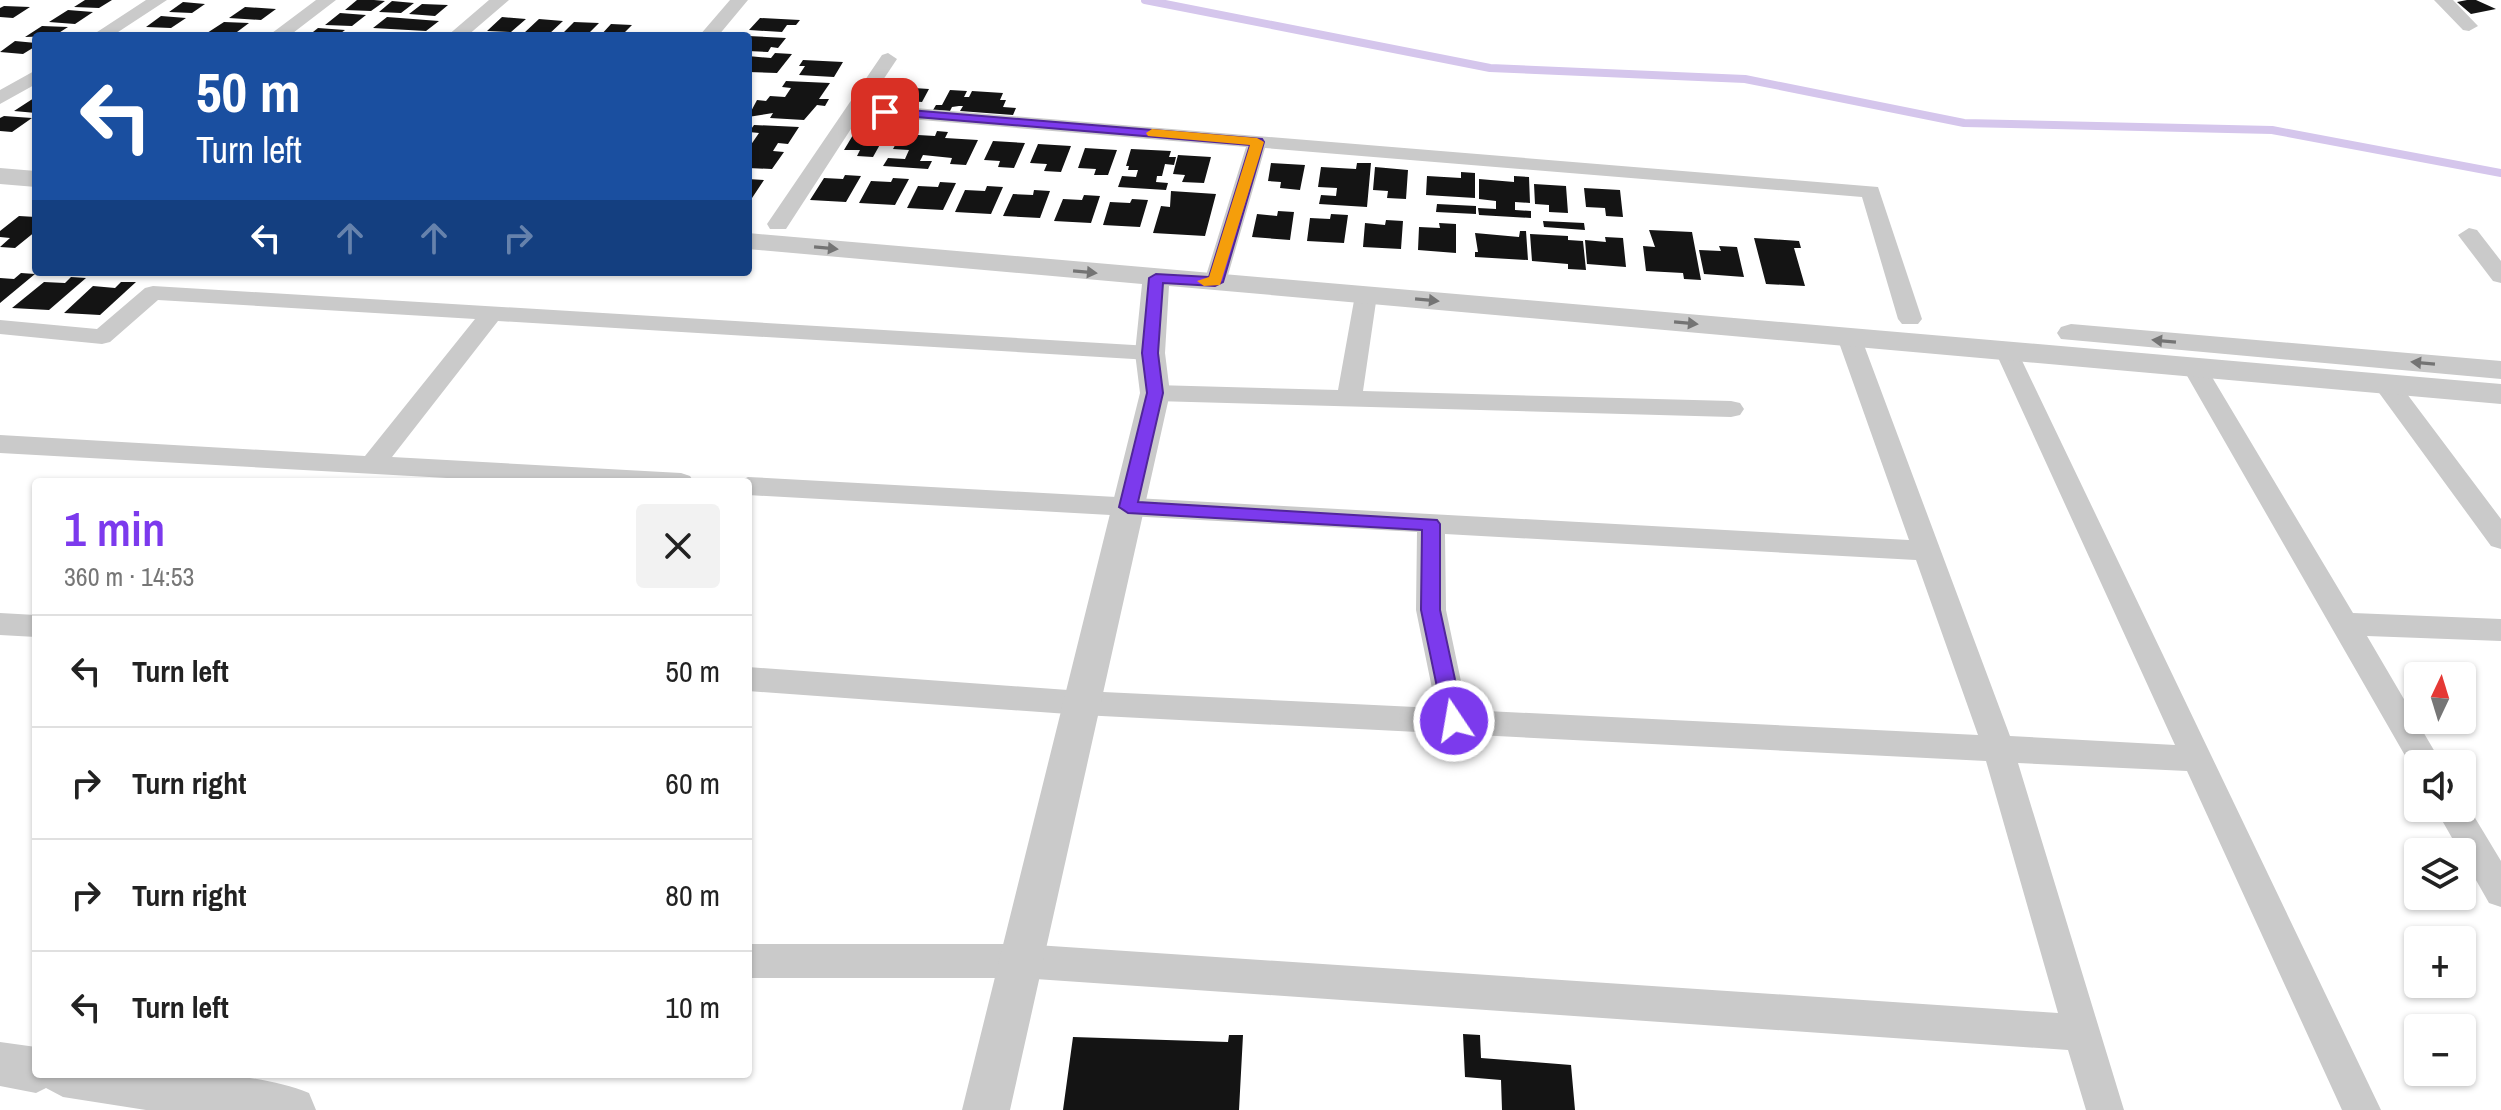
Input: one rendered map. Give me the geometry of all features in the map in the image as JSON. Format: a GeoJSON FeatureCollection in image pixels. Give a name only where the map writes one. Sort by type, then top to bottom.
{"type":"FeatureCollection","features":[{"type":"Feature","properties":{"kind":"street"},"geometry":{"type":"LineString","coordinates":[[106,32],[158,0]]}},
{"type":"Feature","properties":{"kind":"street"},"geometry":{"type":"LineString","coordinates":[[283,32],[327,0]]}},
{"type":"Feature","properties":{"kind":"street"},"geometry":{"type":"LineString","coordinates":[[461,32],[500,0]]}},
{"type":"Feature","properties":{"kind":"street"},"geometry":{"type":"LineString","coordinates":[[711,32],[739,0]]}},
{"type":"Feature","properties":{"kind":"street"},"geometry":{"type":"LineString","coordinates":[[2443,0],[2469,26]]}},
{"type":"Feature","properties":{"kind":"street"},"geometry":{"type":"LineString","coordinates":[[778,224],[888,59]]}},
{"type":"Feature","properties":{"kind":"street"},"geometry":{"type":"LineString","coordinates":[[0,98],[32,78]]}},
{"type":"Feature","properties":{"kind":"street"},"geometry":{"type":"LineString","coordinates":[[854,109],[1871,191],[1910,319]]}},
{"type":"Feature","properties":{"kind":"street"},"geometry":{"type":"LineString","coordinates":[[1218,271],[1257,142]]}},
{"type":"Feature","properties":{"kind":"street"},"geometry":{"type":"LineString","coordinates":[[0,156],[32,159]]}},
{"type":"Feature","properties":{"kind":"street"},"geometry":{"type":"LineString","coordinates":[[0,176],[32,179]]}},
{"type":"Feature","properties":{"kind":"street"},"geometry":{"type":"LineString","coordinates":[[752,221],[1218,271],[1910,319],[2501,370]]}},
{"type":"Feature","properties":{"kind":"street"},"geometry":{"type":"LineString","coordinates":[[2501,237],[2469,235],[2501,276]]}},
{"type":"Feature","properties":{"kind":"street"},"geometry":{"type":"LineString","coordinates":[[752,241],[1156,278],[1218,271],[1366,295],[2501,394]]}},
{"type":"Feature","properties":{"kind":"street"},"geometry":{"type":"LineString","coordinates":[[986,1110],[1155,393],[1150,353],[1156,278]]}},
{"type":"Feature","properties":{"kind":"street"},"geometry":{"type":"LineString","coordinates":[[0,327],[102,337],[153,293],[1150,353]]}},
{"type":"Feature","properties":{"kind":"street"},"geometry":{"type":"LineString","coordinates":[[1349,398],[1366,295]]}},
{"type":"Feature","properties":{"kind":"street"},"geometry":{"type":"LineString","coordinates":[[372,465],[492,313]]}},
{"type":"Feature","properties":{"kind":"street"},"geometry":{"type":"LineString","coordinates":[[1849,337],[1998,748],[2105,1110]]}},
{"type":"Feature","properties":{"kind":"street"},"geometry":{"type":"LineString","coordinates":[[2007,351],[2362,1110]]}},
{"type":"Feature","properties":{"kind":"street"},"geometry":{"type":"LineString","coordinates":[[2194,367],[2418,750]]}},
{"type":"Feature","properties":{"kind":"street"},"geometry":{"type":"LineString","coordinates":[[2386,384],[2501,539]]}},
{"type":"Feature","properties":{"kind":"street"},"geometry":{"type":"LineString","coordinates":[[1155,393],[1731,409]]}},
{"type":"Feature","properties":{"kind":"street"},"geometry":{"type":"LineString","coordinates":[[0,444],[548,478]]}},
{"type":"Feature","properties":{"kind":"street"},"geometry":{"type":"LineString","coordinates":[[752,486],[1928,551]]}},
{"type":"Feature","properties":{"kind":"street"},"geometry":{"type":"LineString","coordinates":[[1431,524],[1431,610],[1454,721]]}},
{"type":"Feature","properties":{"kind":"street"},"geometry":{"type":"LineString","coordinates":[[0,624],[32,626]]}},
{"type":"Feature","properties":{"kind":"street"},"geometry":{"type":"LineString","coordinates":[[2343,624],[2501,630]]}},
{"type":"Feature","properties":{"kind":"street"},"geometry":{"type":"LineString","coordinates":[[752,679],[1082,703],[2200,759]]}},
{"type":"Feature","properties":{"kind":"street"},"geometry":{"type":"LineString","coordinates":[[2459,822],[2501,892]]}},
{"type":"Feature","properties":{"kind":"street"},"geometry":{"type":"LineString","coordinates":[[752,961],[1021,961],[2083,1033]]}},
{"type":"Feature","properties":{"kind":"street"},"geometry":{"type":"LineString","coordinates":[[0,1064],[32,1069]]}},
{"type":"Feature","properties":{"kind":"street"},"geometry":{"type":"LineString","coordinates":[[90,1078],[292,1110]]}},
{"type":"Feature","properties":{"kind":"building"},"geometry":{"type":"Polygon","coordinates":[[[85,0],[112,0],[99,8],[74,7],[85,0]]]}},
{"type":"Feature","properties":{"kind":"building"},"geometry":{"type":"Polygon","coordinates":[[[357,0],[385,1],[371,11],[345,10],[357,0]]]}},
{"type":"Feature","properties":{"kind":"building"},"geometry":{"type":"Polygon","coordinates":[[[2476,0],[2496,9],[2471,14],[2457,2],[2476,0]]]}},
{"type":"Feature","properties":{"kind":"building"},"geometry":{"type":"Polygon","coordinates":[[[392,1],[414,3],[401,13],[379,12],[392,1]]]}},
{"type":"Feature","properties":{"kind":"building"},"geometry":{"type":"Polygon","coordinates":[[[183,2],[205,4],[192,13],[169,12],[183,2]]]}},
{"type":"Feature","properties":{"kind":"building"},"geometry":{"type":"Polygon","coordinates":[[[422,4],[448,5],[435,16],[409,14],[422,4]]]}},
{"type":"Feature","properties":{"kind":"building"},"geometry":{"type":"Polygon","coordinates":[[[30,7],[13,18],[0,17],[0,8],[30,7]]]}},
{"type":"Feature","properties":{"kind":"building"},"geometry":{"type":"Polygon","coordinates":[[[245,7],[276,9],[261,20],[229,18],[245,7]]]}},
{"type":"Feature","properties":{"kind":"building"},"geometry":{"type":"Polygon","coordinates":[[[68,10],[93,12],[75,24],[49,22],[68,10]]]}},
{"type":"Feature","properties":{"kind":"building"},"geometry":{"type":"Polygon","coordinates":[[[340,13],[366,15],[352,26],[325,25],[340,13]]]}},
{"type":"Feature","properties":{"kind":"building"},"geometry":{"type":"Polygon","coordinates":[[[161,16],[186,18],[171,28],[146,27],[161,16]]]}},
{"type":"Feature","properties":{"kind":"building"},"geometry":{"type":"Polygon","coordinates":[[[387,17],[439,21],[426,31],[373,28],[387,17]]]}},
{"type":"Feature","properties":{"kind":"building"},"geometry":{"type":"Polygon","coordinates":[[[502,17],[526,19],[511,32],[487,31],[502,17]]]}},
{"type":"Feature","properties":{"kind":"building"},"geometry":{"type":"Polygon","coordinates":[[[760,18],[800,20],[796,25],[787,25],[782,32],[749,30],[760,18]]]}},
{"type":"Feature","properties":{"kind":"building"},"geometry":{"type":"Polygon","coordinates":[[[539,19],[563,21],[551,32],[525,32],[539,19]]]}},
{"type":"Feature","properties":{"kind":"building"},"geometry":{"type":"Polygon","coordinates":[[[224,22],[249,23],[237,32],[209,32],[224,22]]]}},
{"type":"Feature","properties":{"kind":"building"},"geometry":{"type":"Polygon","coordinates":[[[574,22],[599,23],[590,32],[564,32],[574,22]]]}},
{"type":"Feature","properties":{"kind":"building"},"geometry":{"type":"Polygon","coordinates":[[[611,24],[632,25],[625,32],[604,32],[611,24]]]}},
{"type":"Feature","properties":{"kind":"building"},"geometry":{"type":"Polygon","coordinates":[[[42,26],[68,27],[60,32],[33,32],[42,26]]]}},
{"type":"Feature","properties":{"kind":"building"},"geometry":{"type":"Polygon","coordinates":[[[318,28],[345,30],[342,32],[313,32],[318,28]]]}},
{"type":"Feature","properties":{"kind":"building"},"geometry":{"type":"Polygon","coordinates":[[[752,36],[786,38],[778,48],[771,47],[768,52],[752,51],[752,36]]]}},
{"type":"Feature","properties":{"kind":"building"},"geometry":{"type":"Polygon","coordinates":[[[15,41],[32,43],[32,48],[23,54],[0,52],[15,41]]]}},
{"type":"Feature","properties":{"kind":"building"},"geometry":{"type":"Polygon","coordinates":[[[775,53],[792,54],[777,73],[752,72],[752,56],[771,58],[775,53]]]}},
{"type":"Feature","properties":{"kind":"building"},"geometry":{"type":"Polygon","coordinates":[[[803,60],[843,62],[834,77],[799,75],[805,66],[799,66],[803,60]]]}},
{"type":"Feature","properties":{"kind":"building"},"geometry":{"type":"Polygon","coordinates":[[[786,81],[830,83],[819,99],[829,99],[825,106],[817,105],[804,120],[770,118],[773,113],[752,116],[757,100],[766,101],[770,96],[785,97],[791,88],[782,87],[786,81]]]}},
{"type":"Feature","properties":{"kind":"building"},"geometry":{"type":"Polygon","coordinates":[[[899,87],[929,89],[922,102],[892,100],[899,87]]]}},
{"type":"Feature","properties":{"kind":"building"},"geometry":{"type":"Polygon","coordinates":[[[950,90],[967,91],[964,97],[969,97],[972,91],[1003,93],[1000,100],[1006,100],[1003,107],[1016,108],[1013,115],[960,111],[963,106],[952,107],[950,111],[933,110],[936,105],[942,105],[950,90]]]}},
{"type":"Feature","properties":{"kind":"building"},"geometry":{"type":"Polygon","coordinates":[[[32,99],[32,113],[14,111],[32,99]]]}},
{"type":"Feature","properties":{"kind":"building"},"geometry":{"type":"Polygon","coordinates":[[[0,118],[32,118],[12,132],[0,131],[0,118]]]}},
{"type":"Feature","properties":{"kind":"building"},"geometry":{"type":"Polygon","coordinates":[[[754,125],[799,127],[788,144],[778,143],[773,151],[784,152],[772,169],[752,168],[752,143],[759,133],[752,132],[754,125]]]}},
{"type":"Feature","properties":{"kind":"building"},"geometry":{"type":"Polygon","coordinates":[[[856,130],[887,132],[873,157],[857,156],[860,150],[844,150],[856,130]]]}},
{"type":"Feature","properties":{"kind":"building"},"geometry":{"type":"Polygon","coordinates":[[[937,131],[948,132],[945,138],[978,140],[966,165],[950,164],[952,158],[923,155],[920,161],[932,161],[928,169],[883,166],[888,158],[905,159],[909,150],[893,149],[901,134],[935,136],[937,131]]]}},
{"type":"Feature","properties":{"kind":"building"},"geometry":{"type":"Polygon","coordinates":[[[993,141],[1025,143],[1014,168],[998,167],[1000,161],[984,160],[993,141]]]}},
{"type":"Feature","properties":{"kind":"building"},"geometry":{"type":"Polygon","coordinates":[[[1038,144],[1071,146],[1061,172],[1044,171],[1047,164],[1030,163],[1038,144]]]}},
{"type":"Feature","properties":{"kind":"building"},"geometry":{"type":"Polygon","coordinates":[[[1085,148],[1117,150],[1108,175],[1094,175],[1096,169],[1078,168],[1085,148]]]}},
{"type":"Feature","properties":{"kind":"building"},"geometry":{"type":"Polygon","coordinates":[[[1131,149],[1171,151],[1169,157],[1176,157],[1174,165],[1165,164],[1162,176],[1157,176],[1156,182],[1168,183],[1166,190],[1118,187],[1122,176],[1136,177],[1138,170],[1128,170],[1129,166],[1126,166],[1131,149]]]}},
{"type":"Feature","properties":{"kind":"building"},"geometry":{"type":"Polygon","coordinates":[[[1178,155],[1211,157],[1204,183],[1182,182],[1185,175],[1173,174],[1178,155]]]}},
{"type":"Feature","properties":{"kind":"building"},"geometry":{"type":"Polygon","coordinates":[[[1271,163],[1305,165],[1300,190],[1280,188],[1281,182],[1268,181],[1271,163]]]}},
{"type":"Feature","properties":{"kind":"building"},"geometry":{"type":"Polygon","coordinates":[[[1357,163],[1371,163],[1367,207],[1319,204],[1321,195],[1336,196],[1337,188],[1318,187],[1321,167],[1356,169],[1357,163]]]}},
{"type":"Feature","properties":{"kind":"building"},"geometry":{"type":"Polygon","coordinates":[[[1375,167],[1408,170],[1406,199],[1387,198],[1388,191],[1373,190],[1375,167]]]}},
{"type":"Feature","properties":{"kind":"building"},"geometry":{"type":"Polygon","coordinates":[[[1461,172],[1475,173],[1475,198],[1426,195],[1427,176],[1461,178],[1461,172]]]}},
{"type":"Feature","properties":{"kind":"building"},"geometry":{"type":"Polygon","coordinates":[[[845,175],[861,176],[846,202],[810,200],[824,178],[843,179],[845,175]]]}},
{"type":"Feature","properties":{"kind":"building"},"geometry":{"type":"Polygon","coordinates":[[[1514,176],[1529,177],[1530,203],[1515,202],[1515,210],[1531,211],[1531,218],[1479,215],[1478,208],[1496,209],[1496,201],[1479,199],[1479,179],[1514,182],[1514,176]]]}},
{"type":"Feature","properties":{"kind":"building"},"geometry":{"type":"Polygon","coordinates":[[[893,178],[909,179],[895,205],[859,203],[871,181],[891,182],[893,178]]]}},
{"type":"Feature","properties":{"kind":"building"},"geometry":{"type":"Polygon","coordinates":[[[752,179],[764,180],[752,198],[752,179]]]}},
{"type":"Feature","properties":{"kind":"building"},"geometry":{"type":"Polygon","coordinates":[[[940,182],[956,183],[943,210],[907,208],[918,186],[938,187],[940,182]]]}},
{"type":"Feature","properties":{"kind":"building"},"geometry":{"type":"Polygon","coordinates":[[[1534,184],[1566,186],[1568,213],[1549,212],[1549,205],[1535,204],[1534,184]]]}},
{"type":"Feature","properties":{"kind":"building"},"geometry":{"type":"Polygon","coordinates":[[[987,186],[1003,187],[991,214],[955,212],[965,190],[985,191],[987,186]]]}},
{"type":"Feature","properties":{"kind":"building"},"geometry":{"type":"Polygon","coordinates":[[[1584,188],[1620,190],[1623,217],[1606,216],[1605,208],[1586,207],[1584,188]]]}},
{"type":"Feature","properties":{"kind":"building"},"geometry":{"type":"Polygon","coordinates":[[[1034,190],[1050,191],[1040,218],[1003,216],[1013,194],[1033,195],[1034,190]]]}},
{"type":"Feature","properties":{"kind":"building"},"geometry":{"type":"Polygon","coordinates":[[[1171,191],[1216,194],[1205,236],[1153,233],[1161,206],[1170,207],[1171,191]]]}},
{"type":"Feature","properties":{"kind":"building"},"geometry":{"type":"Polygon","coordinates":[[[1084,195],[1100,196],[1091,223],[1054,221],[1063,199],[1082,200],[1084,195]]]}},
{"type":"Feature","properties":{"kind":"building"},"geometry":{"type":"Polygon","coordinates":[[[1132,199],[1148,200],[1140,227],[1103,225],[1110,202],[1130,203],[1132,199]]]}},
{"type":"Feature","properties":{"kind":"building"},"geometry":{"type":"Polygon","coordinates":[[[1437,204],[1476,206],[1476,214],[1436,212],[1437,204]]]}},
{"type":"Feature","properties":{"kind":"building"},"geometry":{"type":"Polygon","coordinates":[[[1278,211],[1294,212],[1290,240],[1252,237],[1257,214],[1277,216],[1278,211]]]}},
{"type":"Feature","properties":{"kind":"building"},"geometry":{"type":"Polygon","coordinates":[[[1331,214],[1348,215],[1344,243],[1307,241],[1310,218],[1330,219],[1331,214]]]}},
{"type":"Feature","properties":{"kind":"building"},"geometry":{"type":"Polygon","coordinates":[[[19,216],[32,217],[32,234],[15,248],[0,247],[10,238],[0,237],[0,231],[19,216]]]}},
{"type":"Feature","properties":{"kind":"building"},"geometry":{"type":"Polygon","coordinates":[[[1386,220],[1403,221],[1401,249],[1363,247],[1365,223],[1385,225],[1386,220]]]}},
{"type":"Feature","properties":{"kind":"building"},"geometry":{"type":"Polygon","coordinates":[[[1543,221],[1584,223],[1585,230],[1544,227],[1543,221]]]}},
{"type":"Feature","properties":{"kind":"building"},"geometry":{"type":"Polygon","coordinates":[[[1439,223],[1456,224],[1456,253],[1418,250],[1419,227],[1440,228],[1439,223]]]}},
{"type":"Feature","properties":{"kind":"building"},"geometry":{"type":"Polygon","coordinates":[[[1649,230],[1692,232],[1701,280],[1684,279],[1683,273],[1646,271],[1643,246],[1655,247],[1649,230]]]}},
{"type":"Feature","properties":{"kind":"building"},"geometry":{"type":"Polygon","coordinates":[[[1520,231],[1526,231],[1528,260],[1475,257],[1475,252],[1478,252],[1475,233],[1519,237],[1520,231]]]}},
{"type":"Feature","properties":{"kind":"building"},"geometry":{"type":"Polygon","coordinates":[[[1530,234],[1568,236],[1568,240],[1583,241],[1586,270],[1568,269],[1568,264],[1532,261],[1530,234]]]}},
{"type":"Feature","properties":{"kind":"building"},"geometry":{"type":"Polygon","coordinates":[[[1605,237],[1623,238],[1626,267],[1587,264],[1585,240],[1606,242],[1605,237]]]}},
{"type":"Feature","properties":{"kind":"building"},"geometry":{"type":"Polygon","coordinates":[[[1754,238],[1799,241],[1801,248],[1794,248],[1805,286],[1766,284],[1754,238]]]}},
{"type":"Feature","properties":{"kind":"building"},"geometry":{"type":"Polygon","coordinates":[[[1719,246],[1737,247],[1744,277],[1704,274],[1699,250],[1721,251],[1719,246]]]}},
{"type":"Feature","properties":{"kind":"building"},"geometry":{"type":"Polygon","coordinates":[[[21,273],[33,276],[0,303],[0,278],[14,279],[21,273]]]}},
{"type":"Feature","properties":{"kind":"building"},"geometry":{"type":"Polygon","coordinates":[[[71,277],[86,278],[49,310],[12,308],[44,282],[65,283],[71,277]]]}},
{"type":"Feature","properties":{"kind":"building"},"geometry":{"type":"Polygon","coordinates":[[[121,282],[136,282],[100,315],[64,313],[93,286],[115,288],[121,282]]]}},
{"type":"Feature","properties":{"kind":"building"},"geometry":{"type":"Polygon","coordinates":[[[1463,1034],[1480,1035],[1481,1058],[1571,1065],[1575,1110],[1502,1110],[1501,1080],[1465,1077],[1463,1034]]]}},
{"type":"Feature","properties":{"kind":"building"},"geometry":{"type":"Polygon","coordinates":[[[1229,1035],[1243,1035],[1239,1110],[1063,1110],[1073,1037],[1228,1042],[1229,1035]]]}},
{"type":"Feature","properties":{"kind":"waterway"},"geometry":{"type":"LineString","coordinates":[[1145,0],[1490,68],[1745,79],[1964,123],[2272,130],[2501,173]]}},
{"type":"Feature","properties":{"kind":"slow traffic"},"geometry":{"type":"LineString","coordinates":[[1152,133],[1257,142],[1215,282],[1204,281]]}},
{"type":"Feature","properties":{"kind":"route"},"geometry":{"type":"LineString","coordinates":[[885,112],[1257,142],[1215,282],[1156,278],[1150,353],[1155,393],[1128,507],[1431,524],[1431,610],[1454,721]]}}]}
